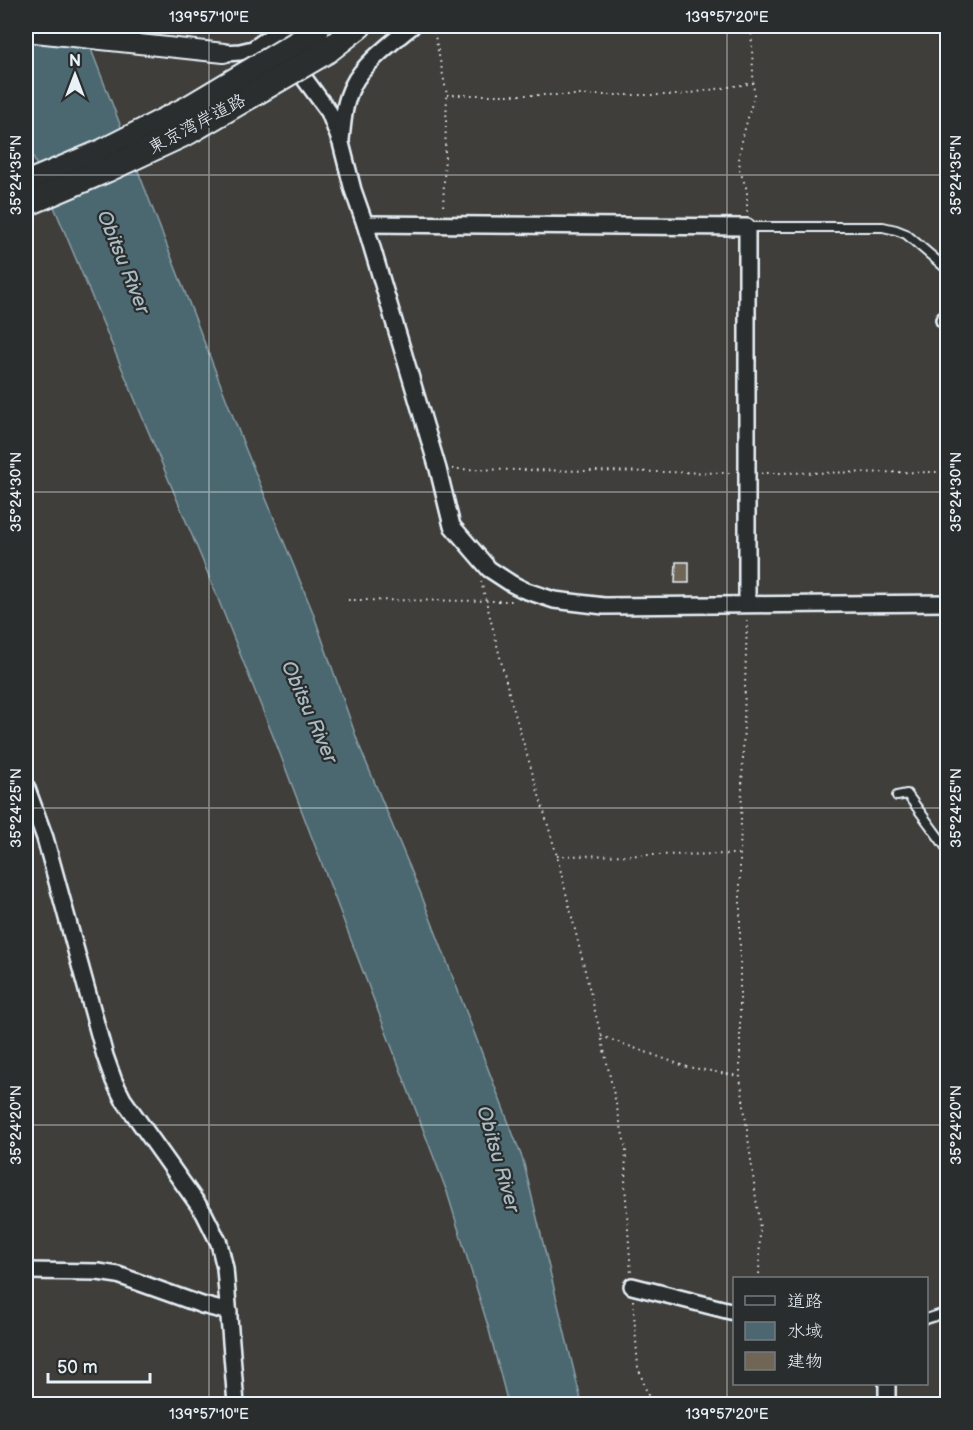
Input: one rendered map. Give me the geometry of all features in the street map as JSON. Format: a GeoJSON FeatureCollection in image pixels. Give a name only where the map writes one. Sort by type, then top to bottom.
{"type":"FeatureCollection","features":[{"type":"Feature","properties":{"kind":"highway","name":"東京湾岸道路"},"geometry":{"type":"LineString","coordinates":[[26,184],[102,152],[323,36],[359,26]]}},
{"type":"Feature","properties":{"kind":"highway","name":"東京湾岸道路"},"geometry":{"type":"LineString","coordinates":[[26,204],[106,171],[190,131],[323,36]]}},
{"type":"Feature","properties":{"kind":"street"},"geometry":{"type":"LineString","coordinates":[[253,49],[286,26]]}},
{"type":"Feature","properties":{"kind":"street"},"geometry":{"type":"LineString","coordinates":[[341,143],[345,108],[353,84],[368,64],[412,26]]}},
{"type":"Feature","properties":{"kind":"street"},"geometry":{"type":"LineString","coordinates":[[26,32],[224,53],[253,49],[268,51],[304,78],[329,112],[341,143],[353,190],[438,469],[452,526],[489,569],[524,590],[547,598],[604,606],[948,603]]}},
{"type":"Feature","properties":{"kind":"street"},"geometry":{"type":"LineString","coordinates":[[365,224],[747,227],[747,604]]}},
{"type":"Feature","properties":{"kind":"street"},"geometry":{"type":"LineString","coordinates":[[26,786],[45,838],[110,1070],[119,1092],[128,1108],[204,1213],[224,1259],[236,1404]]}},
{"type":"Feature","properties":{"kind":"street"},"geometry":{"type":"LineString","coordinates":[[26,1271],[98,1272],[118,1275],[202,1305],[229,1312]]}},
{"type":"Feature","properties":{"kind":"street"},"geometry":{"type":"LineString","coordinates":[[632,1287],[733,1312]]}},
{"type":"Feature","properties":{"kind":"street"},"geometry":{"type":"LineString","coordinates":[[887,1385],[887,1404]]}},
{"type":"Feature","properties":{"kind":"lane"},"geometry":{"type":"LineString","coordinates":[[747,227],[890,228],[906,234],[948,270]]}},
{"type":"Feature","properties":{"kind":"lane"},"geometry":{"type":"LineString","coordinates":[[897,796],[908,794],[948,850]]}},
{"type":"Feature","properties":{"kind":"lane"},"geometry":{"type":"LineString","coordinates":[[928,1319],[948,1312]]}},
{"type":"Feature","properties":{"kind":"path"},"geometry":{"type":"LineString","coordinates":[[433,26],[447,95],[442,225]]}},
{"type":"Feature","properties":{"kind":"path"},"geometry":{"type":"LineString","coordinates":[[747,227],[747,190],[740,171],[739,156],[742,136],[754,96],[751,26]]}},
{"type":"Feature","properties":{"kind":"path"},"geometry":{"type":"LineString","coordinates":[[447,95],[678,95],[754,83]]}},
{"type":"Feature","properties":{"kind":"path"},"geometry":{"type":"LineString","coordinates":[[438,469],[746,473],[948,472]]}},
{"type":"Feature","properties":{"kind":"path"},"geometry":{"type":"LineString","coordinates":[[481,582],[510,697],[557,856],[626,1149],[625,1184],[638,1367],[651,1404]]}},
{"type":"Feature","properties":{"kind":"path"},"geometry":{"type":"LineString","coordinates":[[348,600],[520,600]]}},
{"type":"Feature","properties":{"kind":"path"},"geometry":{"type":"LineString","coordinates":[[747,604],[740,854],[740,1076],[760,1229],[759,1277]]}},
{"type":"Feature","properties":{"kind":"path"},"geometry":{"type":"LineString","coordinates":[[557,856],[740,854]]}},
{"type":"Feature","properties":{"kind":"path"},"geometry":{"type":"LineString","coordinates":[[601,1036],[687,1067],[740,1076]]}},
{"type":"Feature","properties":{"kind":"water","name":"Obitsu River"},"geometry":{"type":"Polygon","coordinates":[[[26,26],[82,26],[246,450],[312,610],[359,745],[421,894],[523,1160],[582,1404],[508,1404],[488,1326],[447,1192],[277,746],[204,564],[26,140],[26,26]]]}},
{"type":"Feature","properties":{"kind":"building"},"geometry":{"type":"Polygon","coordinates":[[[676,562],[689,562],[689,583],[675,583],[676,562]]]}}]}
